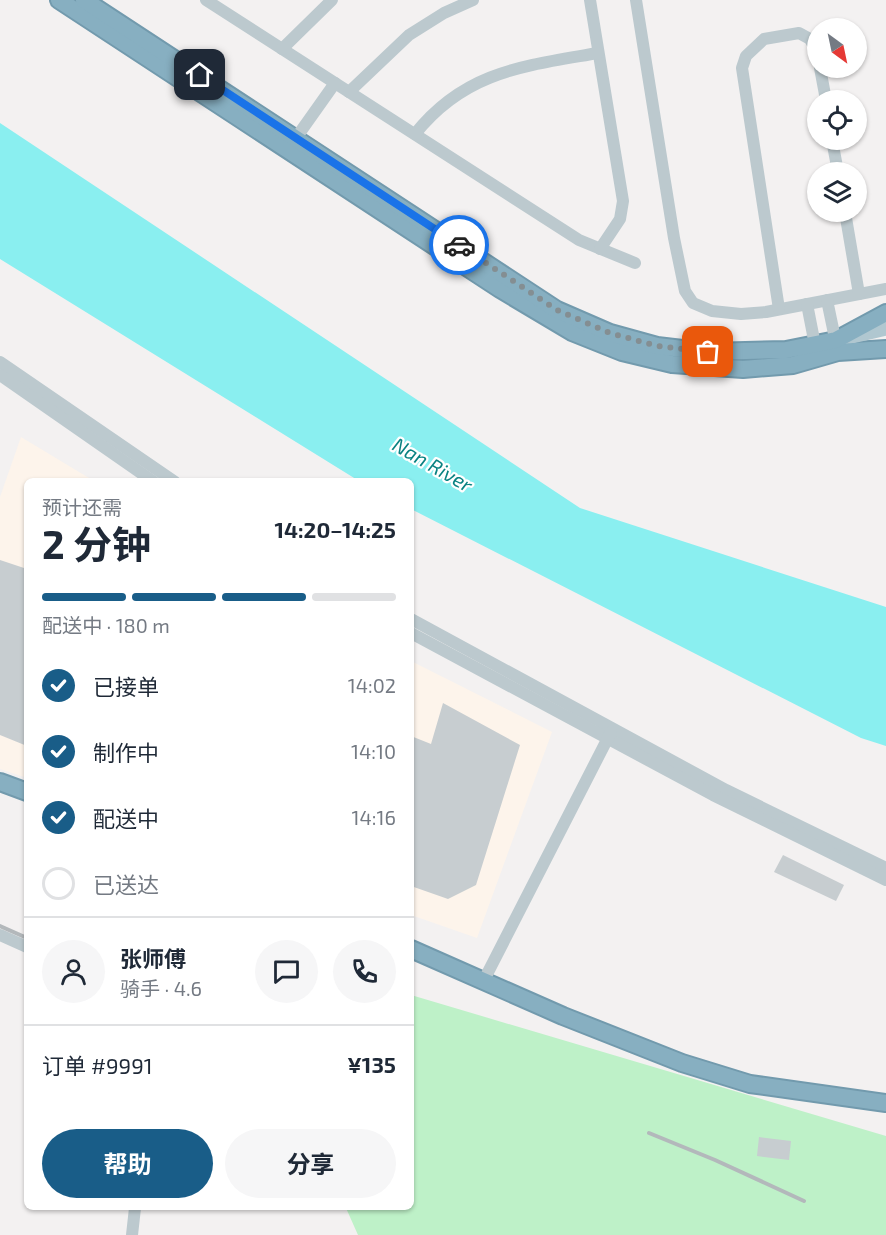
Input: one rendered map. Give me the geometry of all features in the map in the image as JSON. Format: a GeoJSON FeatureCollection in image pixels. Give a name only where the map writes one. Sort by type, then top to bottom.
{"type":"FeatureCollection","features":[{"type":"Feature","properties":{"kind":"highway"},"geometry":{"type":"LineString","coordinates":[[59,0],[500,289],[572,332],[622,352],[672,364],[743,369],[793,364],[816,351]]}},
{"type":"Feature","properties":{"kind":"highway"},"geometry":{"type":"LineString","coordinates":[[84,0],[557,310],[610,333],[657,346],[708,352],[816,351],[837,346],[886,349]]}},
{"type":"Feature","properties":{"kind":"highway"},"geometry":{"type":"LineString","coordinates":[[837,346],[886,313]]}},
{"type":"Feature","properties":{"kind":"highway"},"geometry":{"type":"LineString","coordinates":[[0,782],[24,791]]}},
{"type":"Feature","properties":{"kind":"highway"},"geometry":{"type":"LineString","coordinates":[[0,794],[24,803]]}},
{"type":"Feature","properties":{"kind":"highway"},"geometry":{"type":"LineString","coordinates":[[414,941],[562,1016],[682,1063],[750,1084],[886,1103]]}},
{"type":"Feature","properties":{"kind":"highway"},"geometry":{"type":"LineString","coordinates":[[414,950],[485,978]]}},
{"type":"Feature","properties":{"kind":"main road"},"geometry":{"type":"LineString","coordinates":[[837,346],[886,328]]}},
{"type":"Feature","properties":{"kind":"main road"},"geometry":{"type":"LineString","coordinates":[[837,346],[886,341]]}},
{"type":"Feature","properties":{"kind":"street"},"geometry":{"type":"LineString","coordinates":[[282,49],[332,0]]}},
{"type":"Feature","properties":{"kind":"street"},"geometry":{"type":"LineString","coordinates":[[349,92],[409,35],[473,0]]}},
{"type":"Feature","properties":{"kind":"street"},"geometry":{"type":"LineString","coordinates":[[590,0],[623,201],[620,219],[600,249]]}},
{"type":"Feature","properties":{"kind":"street"},"geometry":{"type":"LineString","coordinates":[[636,0],[674,238],[685,291],[693,303],[712,311],[741,314],[886,289]]}},
{"type":"Feature","properties":{"kind":"street"},"geometry":{"type":"LineString","coordinates":[[212,1],[282,49],[579,240],[635,263]]}},
{"type":"Feature","properties":{"kind":"street"},"geometry":{"type":"LineString","coordinates":[[779,309],[742,68],[746,56],[764,39],[799,33],[807,37]]}},
{"type":"Feature","properties":{"kind":"street"},"geometry":{"type":"LineString","coordinates":[[415,134],[443,104],[470,86],[497,74],[531,64],[598,53]]}},
{"type":"Feature","properties":{"kind":"street"},"geometry":{"type":"LineString","coordinates":[[296,138],[335,83]]}},
{"type":"Feature","properties":{"kind":"street"},"geometry":{"type":"LineString","coordinates":[[846,222],[859,294]]}},
{"type":"Feature","properties":{"kind":"street"},"geometry":{"type":"LineString","coordinates":[[827,300],[837,346]]}},
{"type":"Feature","properties":{"kind":"street"},"geometry":{"type":"LineString","coordinates":[[807,304],[816,351]]}},
{"type":"Feature","properties":{"kind":"street"},"geometry":{"type":"LineString","coordinates":[[0,362],[169,478]]}},
{"type":"Feature","properties":{"kind":"street"},"geometry":{"type":"LineString","coordinates":[[0,375],[148,478]]}},
{"type":"Feature","properties":{"kind":"street"},"geometry":{"type":"LineString","coordinates":[[414,621],[713,795],[886,880]]}},
{"type":"Feature","properties":{"kind":"street"},"geometry":{"type":"LineString","coordinates":[[414,635],[610,734],[886,868]]}},
{"type":"Feature","properties":{"kind":"street"},"geometry":{"type":"LineString","coordinates":[[485,978],[610,734]]}},
{"type":"Feature","properties":{"kind":"street"},"geometry":{"type":"LineString","coordinates":[[0,935],[24,946]]}},
{"type":"Feature","properties":{"kind":"street"},"geometry":{"type":"LineString","coordinates":[[132,1235],[135,1210]]}},
{"type":"Feature","properties":{"kind":"shaded area"},"geometry":{"type":"Polygon","coordinates":[[[21,437],[89,478],[24,478],[24,777],[0,769],[0,497],[21,437]]]}},
{"type":"Feature","properties":{"kind":"shaded area"},"geometry":{"type":"Polygon","coordinates":[[[414,663],[552,732],[477,938],[414,916],[414,663]]]}},
{"type":"Feature","properties":{"kind":"green space"},"geometry":{"type":"Polygon","coordinates":[[[414,996],[886,1136],[886,1235],[358,1235],[347,1210],[414,1210],[414,996]]]}},
{"type":"Feature","properties":{"kind":"water","name":"Nan River"},"geometry":{"type":"Polygon","coordinates":[[[0,123],[580,508],[886,607],[886,746],[861,738],[414,511],[414,478],[354,478],[0,259],[0,123]]]}},
{"type":"Feature","properties":{"kind":"building"},"geometry":{"type":"Polygon","coordinates":[[[0,560],[24,568],[24,745],[0,735],[0,560]]]}},
{"type":"Feature","properties":{"kind":"building"},"geometry":{"type":"Polygon","coordinates":[[[443,703],[520,745],[476,885],[448,899],[414,887],[414,737],[431,744],[443,703]]]}},
{"type":"Feature","properties":{"kind":"building"},"geometry":{"type":"Polygon","coordinates":[[[783,855],[844,885],[836,901],[774,872],[783,855]]]}},
{"type":"Feature","properties":{"kind":"building"},"geometry":{"type":"Polygon","coordinates":[[[759,1137],[791,1141],[789,1160],[757,1156],[759,1137]]]}},
{"type":"Feature","properties":{"kind":"railway"},"geometry":{"type":"LineString","coordinates":[[0,926],[24,937]]}},
{"type":"Feature","properties":{"kind":"railway"},"geometry":{"type":"LineString","coordinates":[[649,1133],[804,1201]]}},
{"type":"Feature","properties":{"kind":"way so far"},"geometry":{"type":"LineString","coordinates":[[459,245],[557,310],[610,333],[657,346],[708,352]]}},
{"type":"Feature","properties":{"kind":"route"},"geometry":{"type":"LineString","coordinates":[[200,75],[459,245]]}}]}
